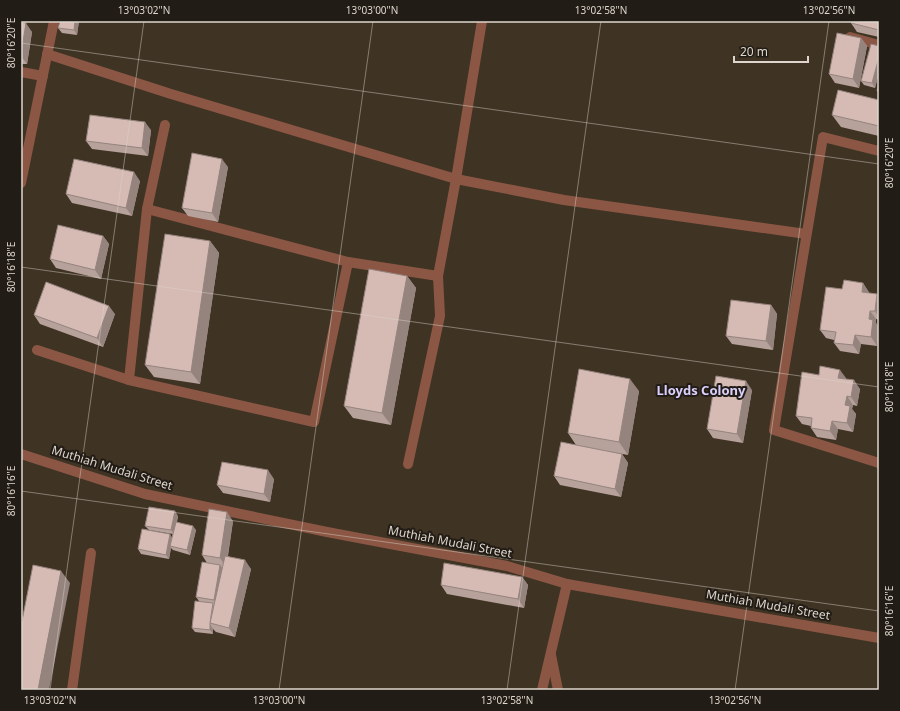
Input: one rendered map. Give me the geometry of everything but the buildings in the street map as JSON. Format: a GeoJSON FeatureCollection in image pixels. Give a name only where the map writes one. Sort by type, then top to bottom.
{"type":"FeatureCollection","features":[{"type":"Feature","properties":{"kind":"street"},"geometry":{"type":"LineString","coordinates":[[21,182],[54,21]]}},
{"type":"Feature","properties":{"kind":"street"},"geometry":{"type":"LineString","coordinates":[[408,464],[440,316],[438,276],[456,179],[482,21]]}},
{"type":"Feature","properties":{"kind":"street"},"geometry":{"type":"LineString","coordinates":[[848,37],[879,45]]}},
{"type":"Feature","properties":{"kind":"street"},"geometry":{"type":"LineString","coordinates":[[48,54],[171,94],[456,179],[564,200],[806,234]]}},
{"type":"Feature","properties":{"kind":"street"},"geometry":{"type":"LineString","coordinates":[[21,72],[43,76]]}},
{"type":"Feature","properties":{"kind":"street"},"geometry":{"type":"LineString","coordinates":[[129,380],[147,209],[165,125]]}},
{"type":"Feature","properties":{"kind":"street"},"geometry":{"type":"LineString","coordinates":[[879,150],[823,137],[774,430],[879,463]]}},
{"type":"Feature","properties":{"kind":"street"},"geometry":{"type":"LineString","coordinates":[[147,209],[348,262],[438,276]]}},
{"type":"Feature","properties":{"kind":"street"},"geometry":{"type":"LineString","coordinates":[[37,350],[129,380],[314,422],[348,262]]}},
{"type":"Feature","properties":{"kind":"street","name":"Muthiah Mudali Street"},"geometry":{"type":"LineString","coordinates":[[21,454],[145,494],[327,532],[507,566],[567,584],[879,638]]}},
{"type":"Feature","properties":{"kind":"street"},"geometry":{"type":"LineString","coordinates":[[72,690],[91,553]]}},
{"type":"Feature","properties":{"kind":"street"},"geometry":{"type":"LineString","coordinates":[[542,690],[567,584]]}},
{"type":"Feature","properties":{"kind":"street"},"geometry":{"type":"LineString","coordinates":[[550,651],[558,690]]}},
{"type":"Feature","properties":{"kind":"district","name":"Lloyds Colony"},"geometry":{"type":"Point","coordinates":[701,390]}}]}
